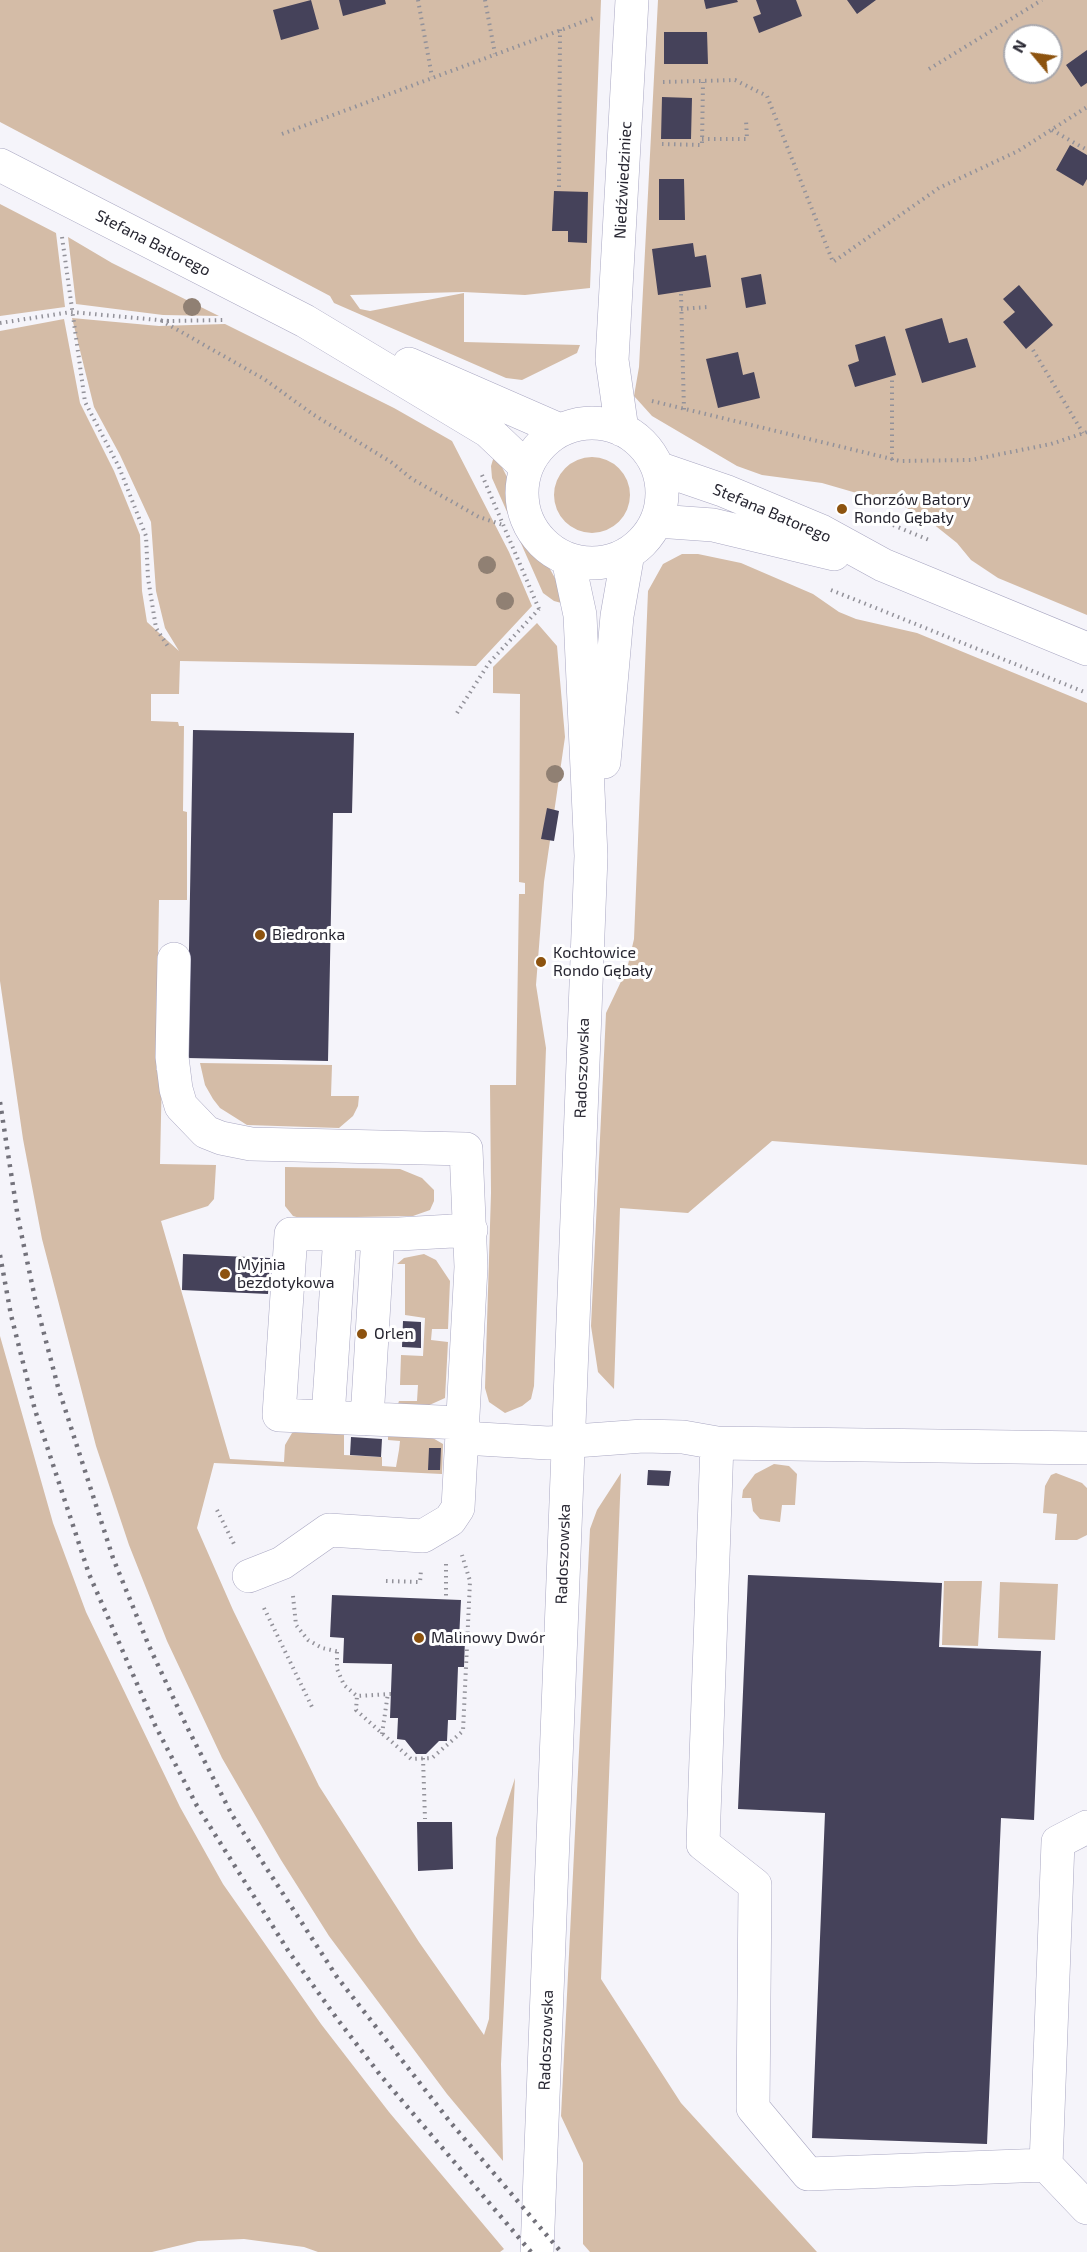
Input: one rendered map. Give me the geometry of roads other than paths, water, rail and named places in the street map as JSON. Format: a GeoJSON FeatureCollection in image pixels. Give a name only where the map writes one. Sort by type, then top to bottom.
{"type":"FeatureCollection","features":[{"type":"Feature","properties":{"kind":"street","name":"Niedźwiedziniec"},"geometry":{"type":"LineString","coordinates":[[622,430],[612,360],[632,0]]}},
{"type":"Feature","properties":{"kind":"street","name":"Stefana Batorego"},"geometry":{"type":"LineString","coordinates":[[0,165],[305,321],[488,431],[526,467]]}},
{"type":"Feature","properties":{"kind":"street","name":"Stefana Batorego"},"geometry":{"type":"LineString","coordinates":[[305,321],[575,426]]}},
{"type":"Feature","properties":{"kind":"street","name":"Niedźwiedziniec"},"geometry":{"type":"LineString","coordinates":[[575,426],[612,360]]}},
{"type":"Feature","properties":{"kind":"street"},"geometry":{"type":"LineString","coordinates":[[606,423],[622,430],[649,452],[658,468],[663,482],[657,521],[628,553],[613,561],[584,564],[568,559],[543,544],[532,531],[524,513],[521,490],[526,467],[534,451],[575,426],[606,423]]}},
{"type":"Feature","properties":{"kind":"street","name":"Stefana Batorego"},"geometry":{"type":"LineString","coordinates":[[658,468],[725,491],[821,531],[883,566],[1087,649]]}},
{"type":"Feature","properties":{"kind":"street","name":"Stefana Batorego"},"geometry":{"type":"LineString","coordinates":[[657,521],[712,525],[883,566]]}},
{"type":"Feature","properties":{"kind":"street","name":"Radoszowska"},"geometry":{"type":"LineString","coordinates":[[591,856],[608,736],[617,616],[628,553]]}},
{"type":"Feature","properties":{"kind":"street","name":"Radoszowska"},"geometry":{"type":"LineString","coordinates":[[537,2252],[591,856],[580,615],[568,559]]}},
{"type":"Feature","properties":{"kind":"street"},"geometry":{"type":"LineString","coordinates":[[174,959],[171,1057],[176,1089],[181,1106],[206,1132],[221,1138],[251,1144],[466,1149],[471,1230],[458,1508],[450,1520],[423,1536],[329,1530],[282,1563],[249,1576]]}},
{"type":"Feature","properties":{"kind":"street"},"geometry":{"type":"LineString","coordinates":[[471,1230],[358,1235],[291,1234],[279,1415],[348,1418],[463,1430],[548,1443],[643,1436],[683,1437],[717,1443],[1087,1448]]}},
{"type":"Feature","properties":{"kind":"street"},"geometry":{"type":"LineString","coordinates":[[348,1418],[358,1235]]}},
{"type":"Feature","properties":{"kind":"street"},"geometry":{"type":"LineString","coordinates":[[717,1443],[703,1844],[755,1885],[753,2108],[808,2174],[1046,2165]]}},
{"type":"Feature","properties":{"kind":"street"},"geometry":{"type":"LineString","coordinates":[[1087,1827],[1058,1842],[1046,2165],[1087,2208]]}},
{"type":"Feature","properties":{"kind":"railway"},"geometry":{"type":"LineString","coordinates":[[0,1102],[18,1218],[36,1303],[58,1387],[113,1558],[149,1646],[187,1727],[232,1815],[337,1977],[451,2123],[561,2252]]}},
{"type":"Feature","properties":{"kind":"railway"},"geometry":{"type":"LineString","coordinates":[[0,1255],[11,1315],[35,1410],[89,1574],[155,1725],[197,1806],[289,1952],[338,2020],[381,2076],[531,2252]]}},
{"type":"Feature","properties":{"kind":"place","name":"Chorzów Batory Rondo Gębały"},"geometry":{"type":"Point","coordinates":[842,509]}},
{"type":"Feature","properties":{"kind":"place","name":"Biedronka"},"geometry":{"type":"Point","coordinates":[260,935]}},
{"type":"Feature","properties":{"kind":"place","name":"Kochłowice Rondo Gębały"},"geometry":{"type":"Point","coordinates":[541,962]}},
{"type":"Feature","properties":{"kind":"place","name":"Myjnia bezdotykowa"},"geometry":{"type":"Point","coordinates":[225,1274]}},
{"type":"Feature","properties":{"kind":"place","name":"Orlen"},"geometry":{"type":"Point","coordinates":[362,1334]}},
{"type":"Feature","properties":{"kind":"place","name":"Malinowy Dwór"},"geometry":{"type":"Point","coordinates":[419,1638]}}]}
